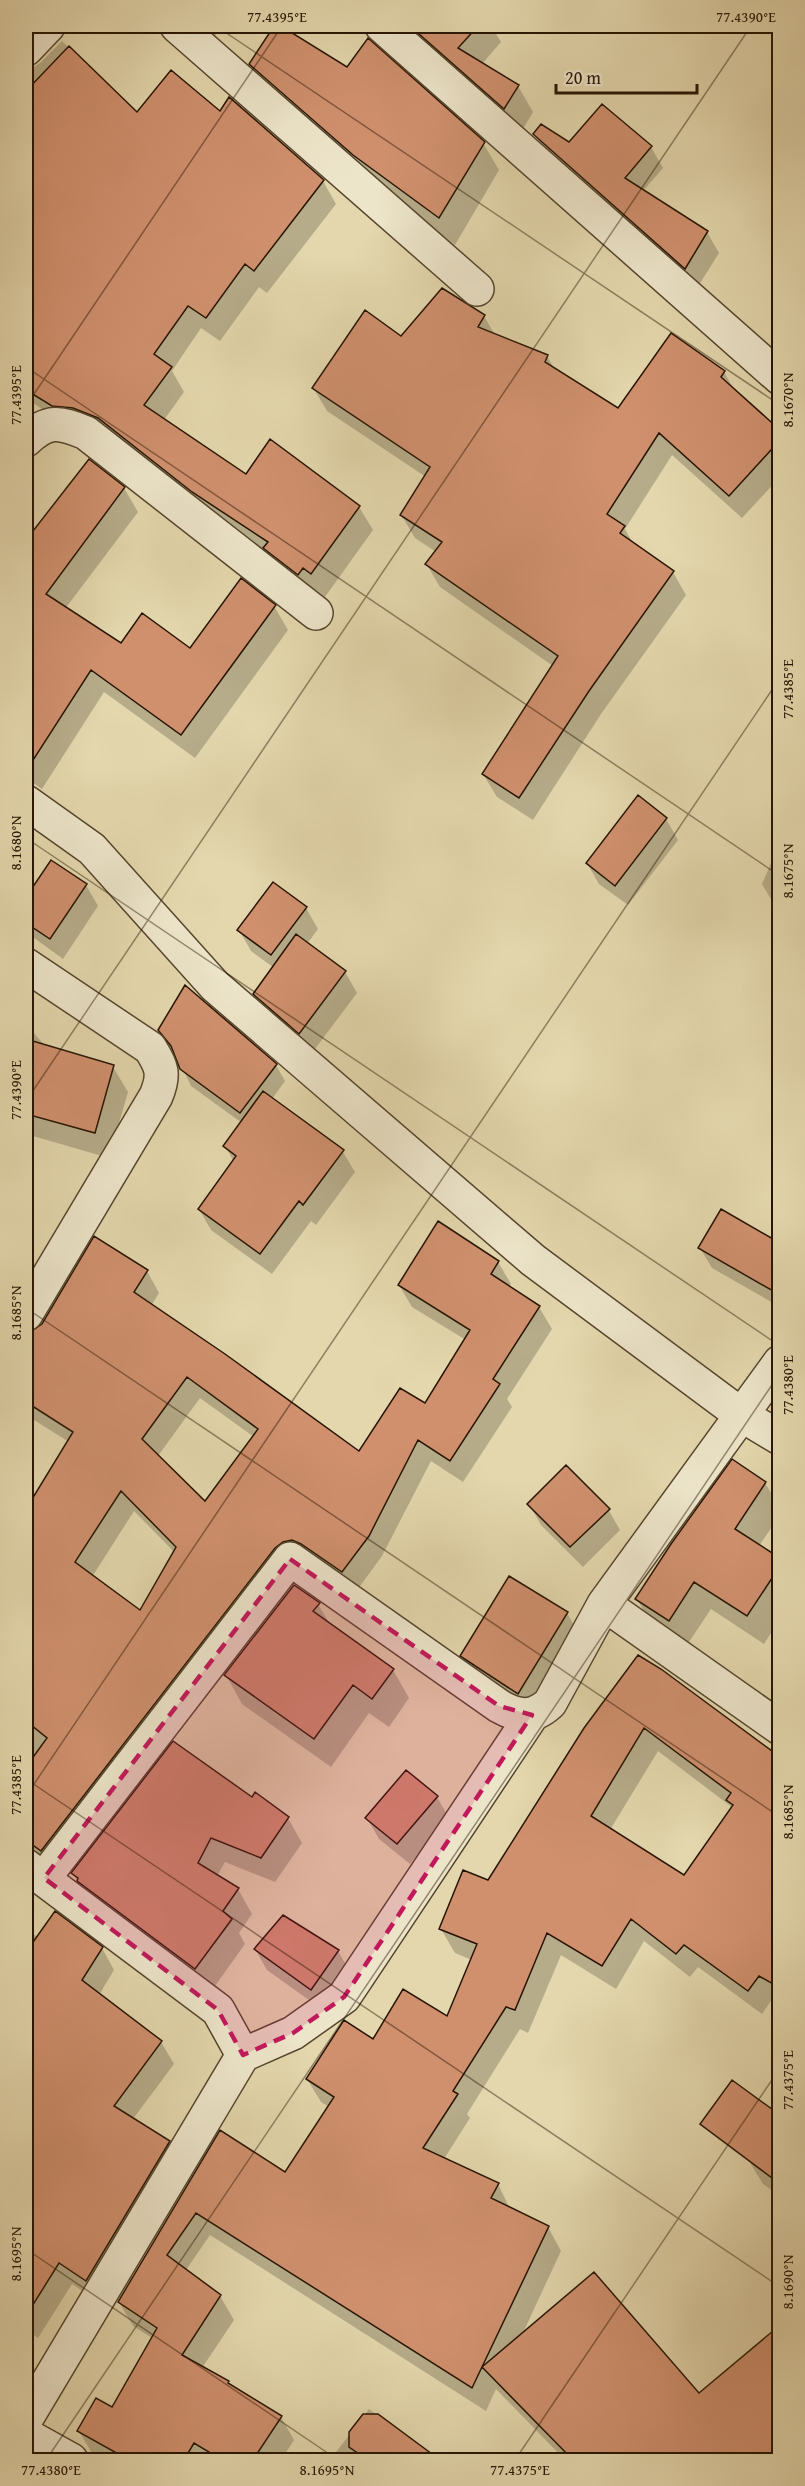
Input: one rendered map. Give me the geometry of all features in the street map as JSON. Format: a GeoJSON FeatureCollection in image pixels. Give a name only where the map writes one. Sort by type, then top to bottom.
{"type":"FeatureCollection","features":[{"type":"Feature","properties":{"kind":"street"},"geometry":{"type":"LineString","coordinates":[[26,49],[48,26]]}},
{"type":"Feature","properties":{"kind":"street"},"geometry":{"type":"LineString","coordinates":[[382,26],[780,378]]}},
{"type":"Feature","properties":{"kind":"street"},"geometry":{"type":"LineString","coordinates":[[190,30],[477,289]]}},
{"type":"Feature","properties":{"kind":"street"},"geometry":{"type":"LineString","coordinates":[[26,440],[37,429],[52,424],[67,425],[86,434],[316,613]]}},
{"type":"Feature","properties":{"kind":"street"},"geometry":{"type":"LineString","coordinates":[[26,801],[92,849],[215,986],[524,1253],[740,1414],[780,1438]]}},
{"type":"Feature","properties":{"kind":"street"},"geometry":{"type":"LineString","coordinates":[[26,965],[150,1048],[161,1066],[161,1084],[26,1314]]}},
{"type":"Feature","properties":{"kind":"street"},"geometry":{"type":"LineString","coordinates":[[243,2055],[218,2010],[35,1872],[290,1559],[499,1706],[522,1716],[542,1711],[549,1703],[604,1604],[780,1362]]}},
{"type":"Feature","properties":{"kind":"street"},"geometry":{"type":"LineString","coordinates":[[604,1604],[780,1728]]}},
{"type":"Feature","properties":{"kind":"street"},"geometry":{"type":"LineString","coordinates":[[26,2419],[243,2055],[293,2032],[344,1997],[532,1715]]}},
{"type":"Feature","properties":{"kind":"street"},"geometry":{"type":"LineString","coordinates":[[26,2435],[71,2460]]}},
{"type":"Feature","properties":{"kind":"highlighted area"},"geometry":{"type":"Polygon","coordinates":[[[290,1559],[499,1706],[532,1715],[344,1997],[293,2033],[243,2055],[218,2010],[44,1878],[290,1559]]]}},
{"type":"Feature","properties":{"kind":"building"},"geometry":{"type":"Polygon","coordinates":[[[274,26],[281,26],[347,67],[368,38],[485,142],[439,218],[353,155],[249,64],[274,26]]]}},
{"type":"Feature","properties":{"kind":"building"},"geometry":{"type":"Polygon","coordinates":[[[410,26],[478,26],[458,48],[519,85],[504,109],[410,26]]]}},
{"type":"Feature","properties":{"kind":"building"},"geometry":{"type":"Polygon","coordinates":[[[69,46],[137,112],[171,70],[220,111],[229,97],[324,180],[254,271],[245,264],[206,318],[188,306],[154,354],[172,367],[144,405],[246,474],[270,439],[360,506],[311,574],[303,568],[298,575],[263,548],[268,542],[192,492],[98,418],[73,408],[52,406],[26,390],[26,91],[69,46]]]}},
{"type":"Feature","properties":{"kind":"building"},"geometry":{"type":"Polygon","coordinates":[[[602,104],[652,146],[625,178],[708,231],[685,269],[533,134],[541,124],[569,142],[602,104]]]}},
{"type":"Feature","properties":{"kind":"building"},"geometry":{"type":"Polygon","coordinates":[[[442,288],[485,315],[478,327],[548,355],[545,362],[618,408],[671,333],[725,371],[721,377],[780,430],[780,440],[729,496],[659,433],[607,514],[625,526],[620,533],[674,571],[589,691],[519,798],[482,774],[558,656],[425,564],[442,542],[400,515],[430,467],[312,388],[365,310],[401,336],[442,288]]]}},
{"type":"Feature","properties":{"kind":"building"},"geometry":{"type":"Polygon","coordinates":[[[89,459],[125,487],[46,594],[121,643],[142,613],[190,648],[241,578],[276,605],[181,735],[91,670],[26,771],[26,540],[89,459]]]}},
{"type":"Feature","properties":{"kind":"building"},"geometry":{"type":"Polygon","coordinates":[[[638,795],[667,818],[615,886],[586,863],[638,795]]]}},
{"type":"Feature","properties":{"kind":"building"},"geometry":{"type":"Polygon","coordinates":[[[51,860],[87,884],[50,939],[26,923],[26,897],[51,860]]]}},
{"type":"Feature","properties":{"kind":"building"},"geometry":{"type":"Polygon","coordinates":[[[273,882],[307,907],[271,955],[237,930],[273,882]]]}},
{"type":"Feature","properties":{"kind":"building"},"geometry":{"type":"Polygon","coordinates":[[[296,934],[346,971],[299,1034],[253,994],[296,934]]]}},
{"type":"Feature","properties":{"kind":"building"},"geometry":{"type":"Polygon","coordinates":[[[185,985],[277,1064],[240,1113],[180,1069],[171,1046],[158,1030],[185,985]]]}},
{"type":"Feature","properties":{"kind":"building"},"geometry":{"type":"Polygon","coordinates":[[[26,1039],[114,1065],[95,1133],[26,1114],[26,1039]]]}},
{"type":"Feature","properties":{"kind":"building"},"geometry":{"type":"Polygon","coordinates":[[[263,1091],[344,1150],[303,1205],[299,1201],[260,1254],[198,1209],[236,1156],[223,1146],[263,1091]]]}},
{"type":"Feature","properties":{"kind":"building"},"geometry":{"type":"Polygon","coordinates":[[[721,1209],[780,1243],[780,1295],[698,1248],[721,1209]]]}},
{"type":"Feature","properties":{"kind":"building"},"geometry":{"type":"Polygon","coordinates":[[[438,1221],[499,1261],[491,1274],[540,1306],[493,1379],[500,1384],[450,1461],[418,1440],[369,1536],[342,1572],[292,1540],[283,1542],[275,1548],[41,1851],[26,1840],[26,1767],[47,1738],[26,1721],[26,1509],[73,1432],[26,1402],[26,1340],[30,1332],[42,1324],[94,1236],[148,1270],[134,1292],[225,1354],[359,1451],[400,1388],[425,1403],[470,1330],[398,1285],[438,1221]],[[187,1377],[142,1439],[205,1501],[258,1429],[187,1377]],[[121,1491],[75,1562],[140,1610],[176,1547],[121,1491]]]}},
{"type":"Feature","properties":{"kind":"building"},"geometry":{"type":"Polygon","coordinates":[[[732,1459],[766,1482],[735,1529],[780,1558],[780,1566],[747,1616],[694,1582],[669,1621],[635,1599],[732,1459]]]}},
{"type":"Feature","properties":{"kind":"building"},"geometry":{"type":"Polygon","coordinates":[[[566,1465],[610,1509],[570,1547],[527,1504],[566,1465]]]}},
{"type":"Feature","properties":{"kind":"building"},"geometry":{"type":"Polygon","coordinates":[[[509,1576],[568,1612],[518,1694],[460,1656],[509,1576]]]}},
{"type":"Feature","properties":{"kind":"building"},"geometry":{"type":"Polygon","coordinates":[[[294,1585],[320,1603],[313,1611],[394,1669],[372,1699],[353,1685],[314,1739],[224,1675],[294,1585]]]}},
{"type":"Feature","properties":{"kind":"building"},"geometry":{"type":"Polygon","coordinates":[[[638,1655],[661,1669],[780,1757],[780,1988],[759,1976],[748,1991],[684,1945],[676,1954],[631,1919],[602,1966],[547,1933],[515,2010],[506,2007],[453,2091],[458,2094],[423,2148],[499,2183],[491,2198],[549,2226],[472,2388],[196,2213],[167,2255],[221,2295],[182,2355],[229,2381],[228,2383],[282,2416],[253,2460],[222,2460],[194,2443],[184,2460],[129,2460],[77,2431],[96,2398],[112,2407],[157,2328],[118,2302],[220,2130],[285,2172],[334,2097],[306,2079],[344,2020],[373,2039],[403,1989],[447,2016],[477,1944],[439,1929],[463,1870],[488,1880],[584,1728],[638,1655]],[[644,1728],[591,1816],[684,1875],[733,1805],[726,1800],[731,1793],[644,1728]]]}},
{"type":"Feature","properties":{"kind":"building"},"geometry":{"type":"Polygon","coordinates":[[[173,1741],[252,1797],[255,1792],[289,1817],[261,1858],[211,1838],[198,1863],[239,1888],[223,1911],[232,1919],[195,1969],[77,1881],[78,1878],[71,1873],[173,1741]]]}},
{"type":"Feature","properties":{"kind":"building"},"geometry":{"type":"Polygon","coordinates":[[[406,1770],[438,1796],[397,1844],[365,1818],[406,1770]]]}},
{"type":"Feature","properties":{"kind":"building"},"geometry":{"type":"Polygon","coordinates":[[[55,1911],[103,1947],[82,1980],[162,2041],[114,2106],[170,2141],[86,2281],[59,2263],[26,2316],[26,1952],[55,1911]]]}},
{"type":"Feature","properties":{"kind":"building"},"geometry":{"type":"Polygon","coordinates":[[[283,1915],[339,1950],[311,1990],[254,1949],[283,1915]]]}},
{"type":"Feature","properties":{"kind":"building"},"geometry":{"type":"Polygon","coordinates":[[[732,2080],[780,2115],[780,2184],[700,2124],[732,2080]]]}},
{"type":"Feature","properties":{"kind":"building"},"geometry":{"type":"Polygon","coordinates":[[[594,2272],[699,2393],[780,2325],[780,2460],[573,2460],[482,2367],[594,2272]]]}},
{"type":"Feature","properties":{"kind":"building"},"geometry":{"type":"Polygon","coordinates":[[[363,2414],[378,2414],[440,2460],[368,2460],[349,2447],[349,2432],[363,2414]]]}}]}
